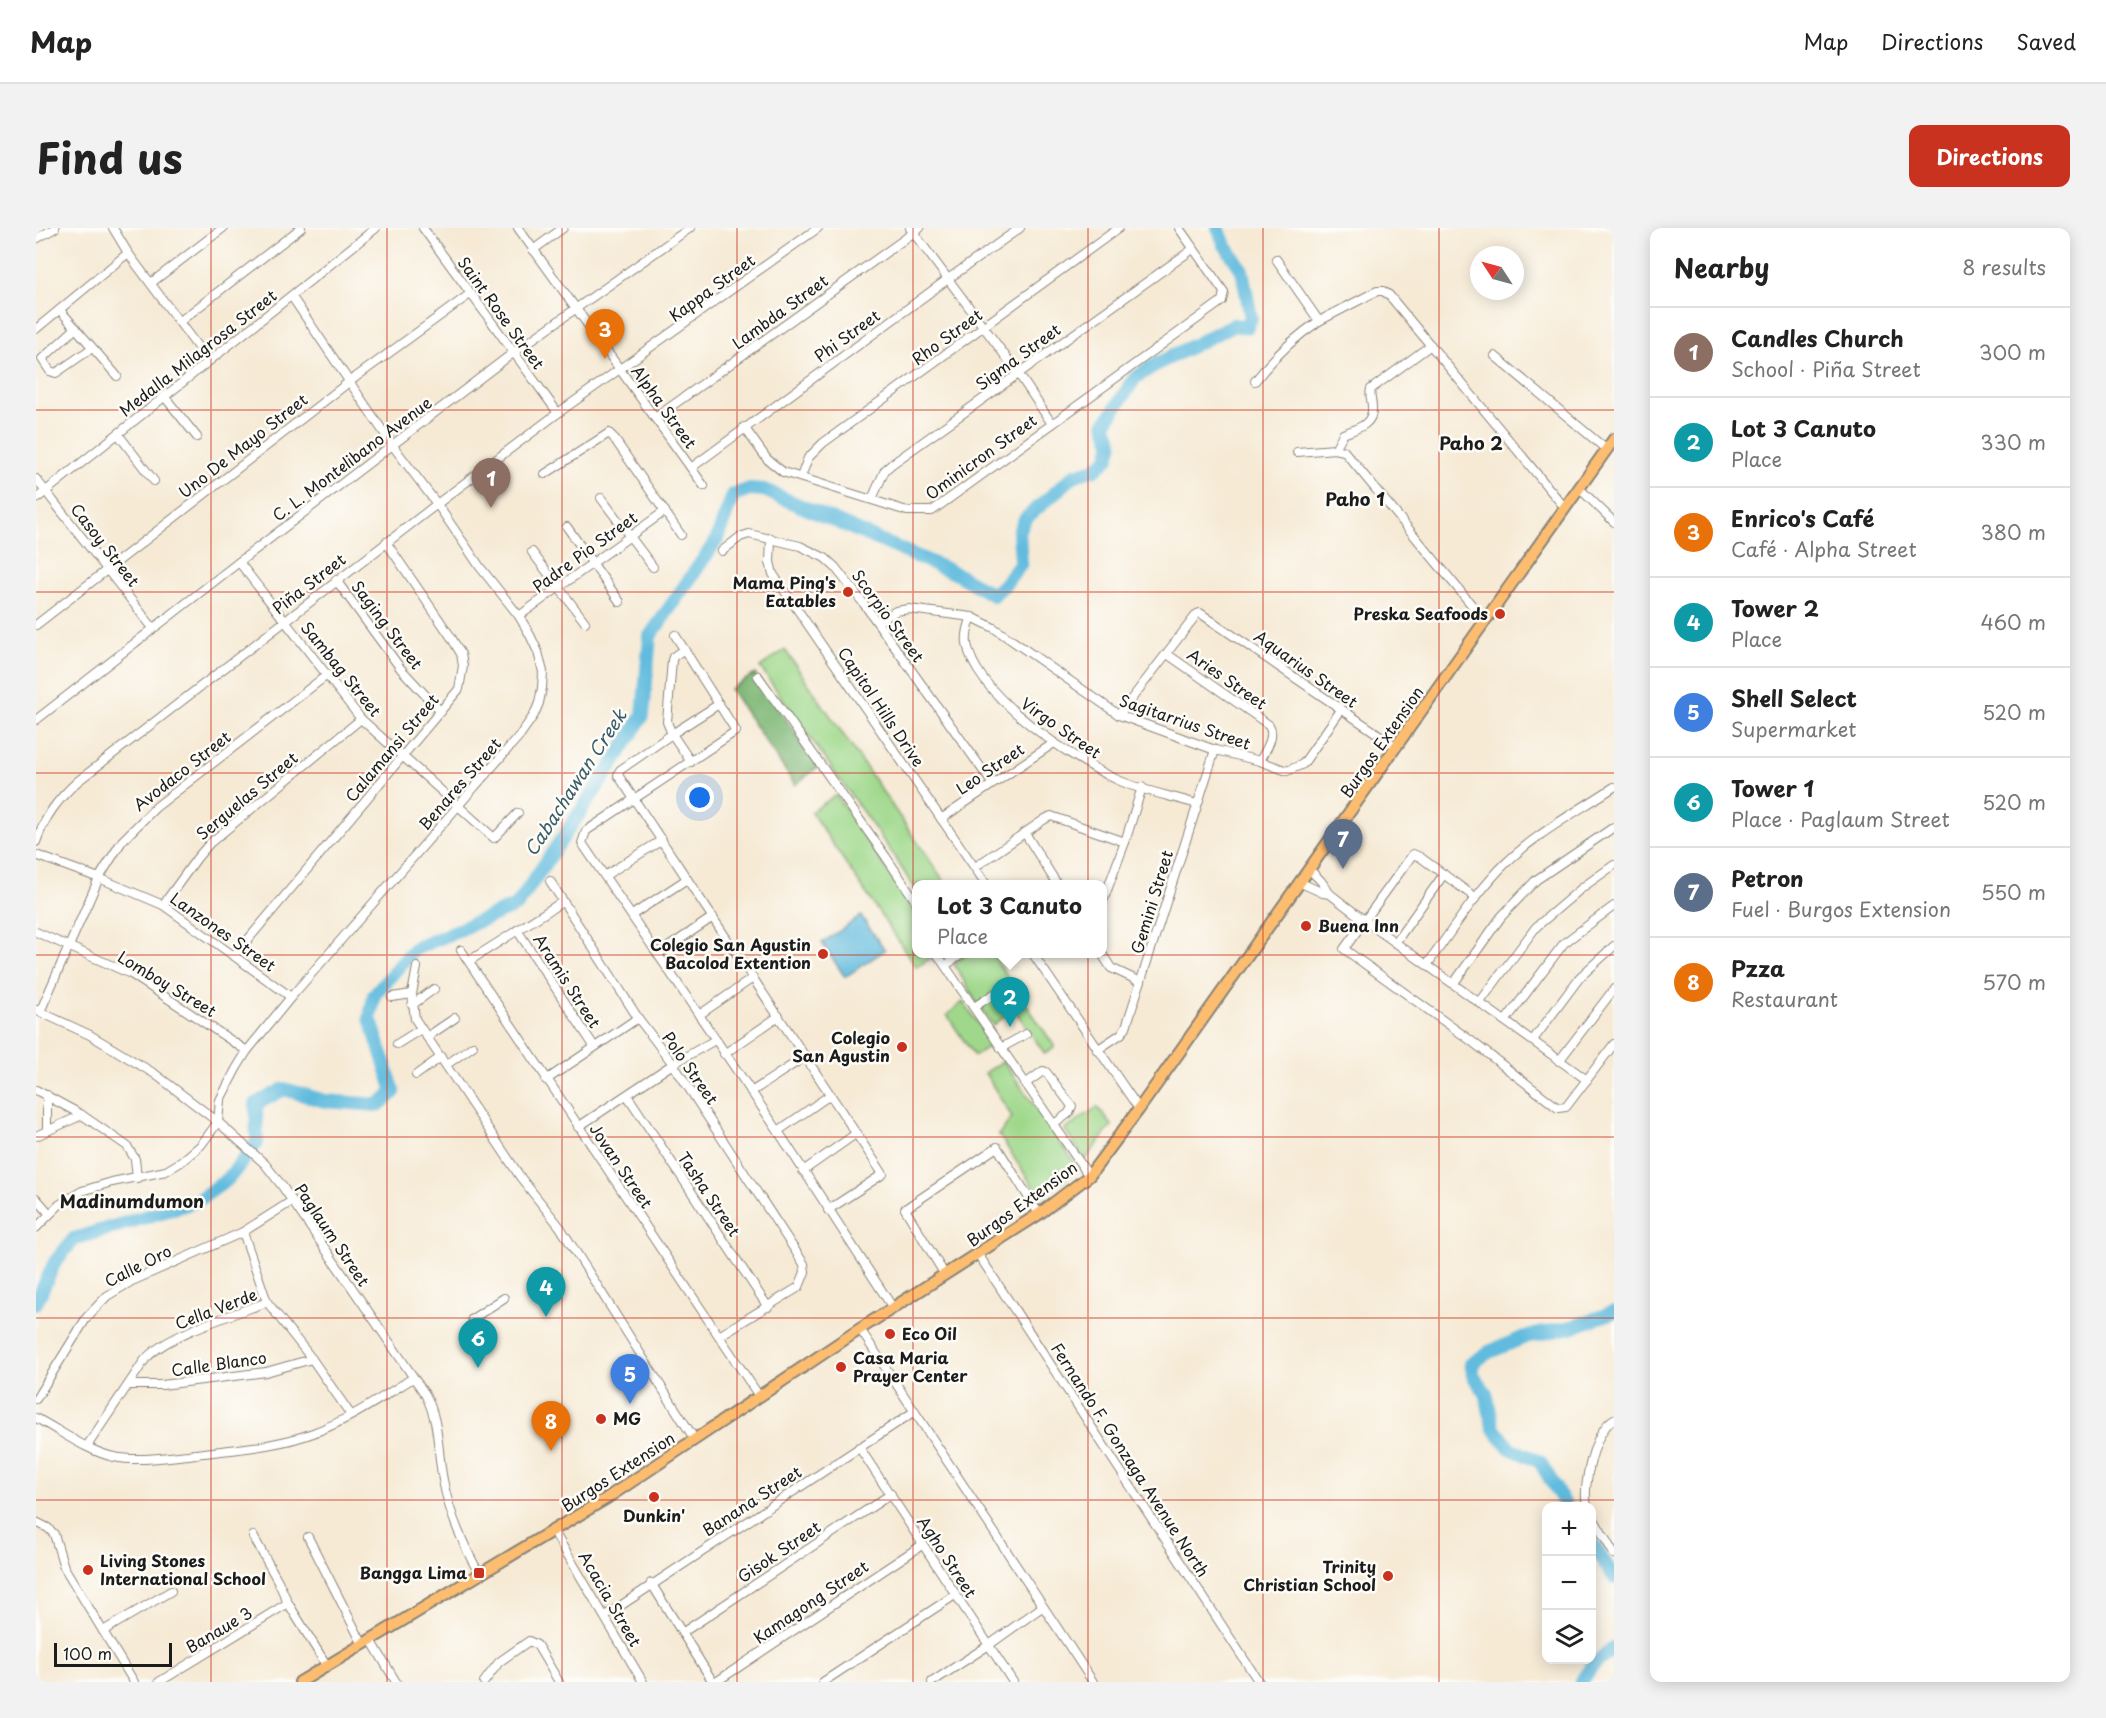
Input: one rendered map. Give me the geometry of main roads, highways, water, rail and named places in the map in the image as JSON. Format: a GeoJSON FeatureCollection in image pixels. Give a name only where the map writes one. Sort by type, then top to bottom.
{"type":"FeatureCollection","features":[{"type":"Feature","properties":{"kind":"main road","name":"Burgos Extension"},"geometry":{"type":"LineString","coordinates":[[300,1682],[607,1498],[860,1329],[1039,1214],[1089,1176],[1397,747],[1614,439]]}},
{"type":"Feature","properties":{"kind":"water"},"geometry":{"type":"Polygon","coordinates":[[[861,916],[885,950],[845,977],[822,943],[861,916]]]}},
{"type":"Feature","properties":{"kind":"waterway","name":"Cabachawan Creek"},"geometry":{"type":"LineString","coordinates":[[36,1303],[55,1262],[74,1239],[197,1201],[228,1179],[257,1143],[256,1104],[284,1089],[325,1101],[378,1105],[394,1092],[370,1018],[374,995],[414,949],[517,905],[643,715],[650,636],[716,541],[733,495],[750,489],[764,490],[955,573],[993,595],[1021,563],[1019,532],[1025,519],[1075,475],[1095,469],[1108,458],[1112,442],[1105,424],[1135,378],[1155,365],[1233,325],[1247,327],[1251,318],[1242,270],[1225,245],[1218,228]]}},
{"type":"Feature","properties":{"kind":"waterway"},"geometry":{"type":"LineString","coordinates":[[1564,1502],[1540,1462],[1510,1448],[1493,1427],[1486,1393],[1474,1377],[1471,1364],[1489,1352],[1525,1337],[1572,1327],[1614,1312]]}},
{"type":"Feature","properties":{"kind":"waterway"},"geometry":{"type":"LineString","coordinates":[[1596,1550],[1614,1577]]}},
{"type":"Feature","properties":{"kind":"waterway"},"geometry":{"type":"LineString","coordinates":[[1581,1682],[1592,1666],[1614,1648]]}},
{"type":"Feature","properties":{"kind":"place","name":"Enrico's Café"},"geometry":{"type":"Point","coordinates":[605,359]}},
{"type":"Feature","properties":{"kind":"place","name":"Candles Church"},"geometry":{"type":"Point","coordinates":[491,508]}},
{"type":"Feature","properties":{"kind":"place","name":"Mama Ping's Eatables"},"geometry":{"type":"Point","coordinates":[848,592]}},
{"type":"Feature","properties":{"kind":"place","name":"Preska Seafoods"},"geometry":{"type":"Point","coordinates":[1500,614]}},
{"type":"Feature","properties":{"kind":"place","name":"Petron"},"geometry":{"type":"Point","coordinates":[1343,869]}},
{"type":"Feature","properties":{"kind":"place","name":"Buena Inn"},"geometry":{"type":"Point","coordinates":[1306,926]}},
{"type":"Feature","properties":{"kind":"place","name":"Colegio San Agustin Bacolod Extention"},"geometry":{"type":"Point","coordinates":[823,954]}},
{"type":"Feature","properties":{"kind":"place","name":"Lot 3 Canuto"},"geometry":{"type":"Point","coordinates":[1010,1027]}},
{"type":"Feature","properties":{"kind":"place","name":"Colegio San Agustin"},"geometry":{"type":"Point","coordinates":[902,1047]}},
{"type":"Feature","properties":{"kind":"place","name":"Tower 2"},"geometry":{"type":"Point","coordinates":[546,1317]}},
{"type":"Feature","properties":{"kind":"place","name":"Eco Oil"},"geometry":{"type":"Point","coordinates":[890,1334]}},
{"type":"Feature","properties":{"kind":"place","name":"Casa Maria Prayer Center"},"geometry":{"type":"Point","coordinates":[841,1367]}},
{"type":"Feature","properties":{"kind":"place","name":"Tower 1"},"geometry":{"type":"Point","coordinates":[478,1368]}},
{"type":"Feature","properties":{"kind":"place","name":"Shell Select"},"geometry":{"type":"Point","coordinates":[630,1404]}},
{"type":"Feature","properties":{"kind":"place","name":"MG"},"geometry":{"type":"Point","coordinates":[601,1419]}},
{"type":"Feature","properties":{"kind":"place","name":"Pzza"},"geometry":{"type":"Point","coordinates":[551,1451]}},
{"type":"Feature","properties":{"kind":"place","name":"Dunkin'"},"geometry":{"type":"Point","coordinates":[654,1497]}},
{"type":"Feature","properties":{"kind":"place","name":"Living Stones International School"},"geometry":{"type":"Point","coordinates":[88,1570]}},
{"type":"Feature","properties":{"kind":"place","name":"Bangga Lima"},"geometry":{"type":"Point","coordinates":[479,1573]}},
{"type":"Feature","properties":{"kind":"place","name":"Trinity Christian School"},"geometry":{"type":"Point","coordinates":[1388,1576]}},
{"type":"Feature","properties":{"kind":"district","name":"Paho 2"},"geometry":{"type":"Point","coordinates":[1471,444]}},
{"type":"Feature","properties":{"kind":"district","name":"Paho 1"},"geometry":{"type":"Point","coordinates":[1355,500]}},
{"type":"Feature","properties":{"kind":"district","name":"Madinumdumon"},"geometry":{"type":"Point","coordinates":[132,1202]}}]}
